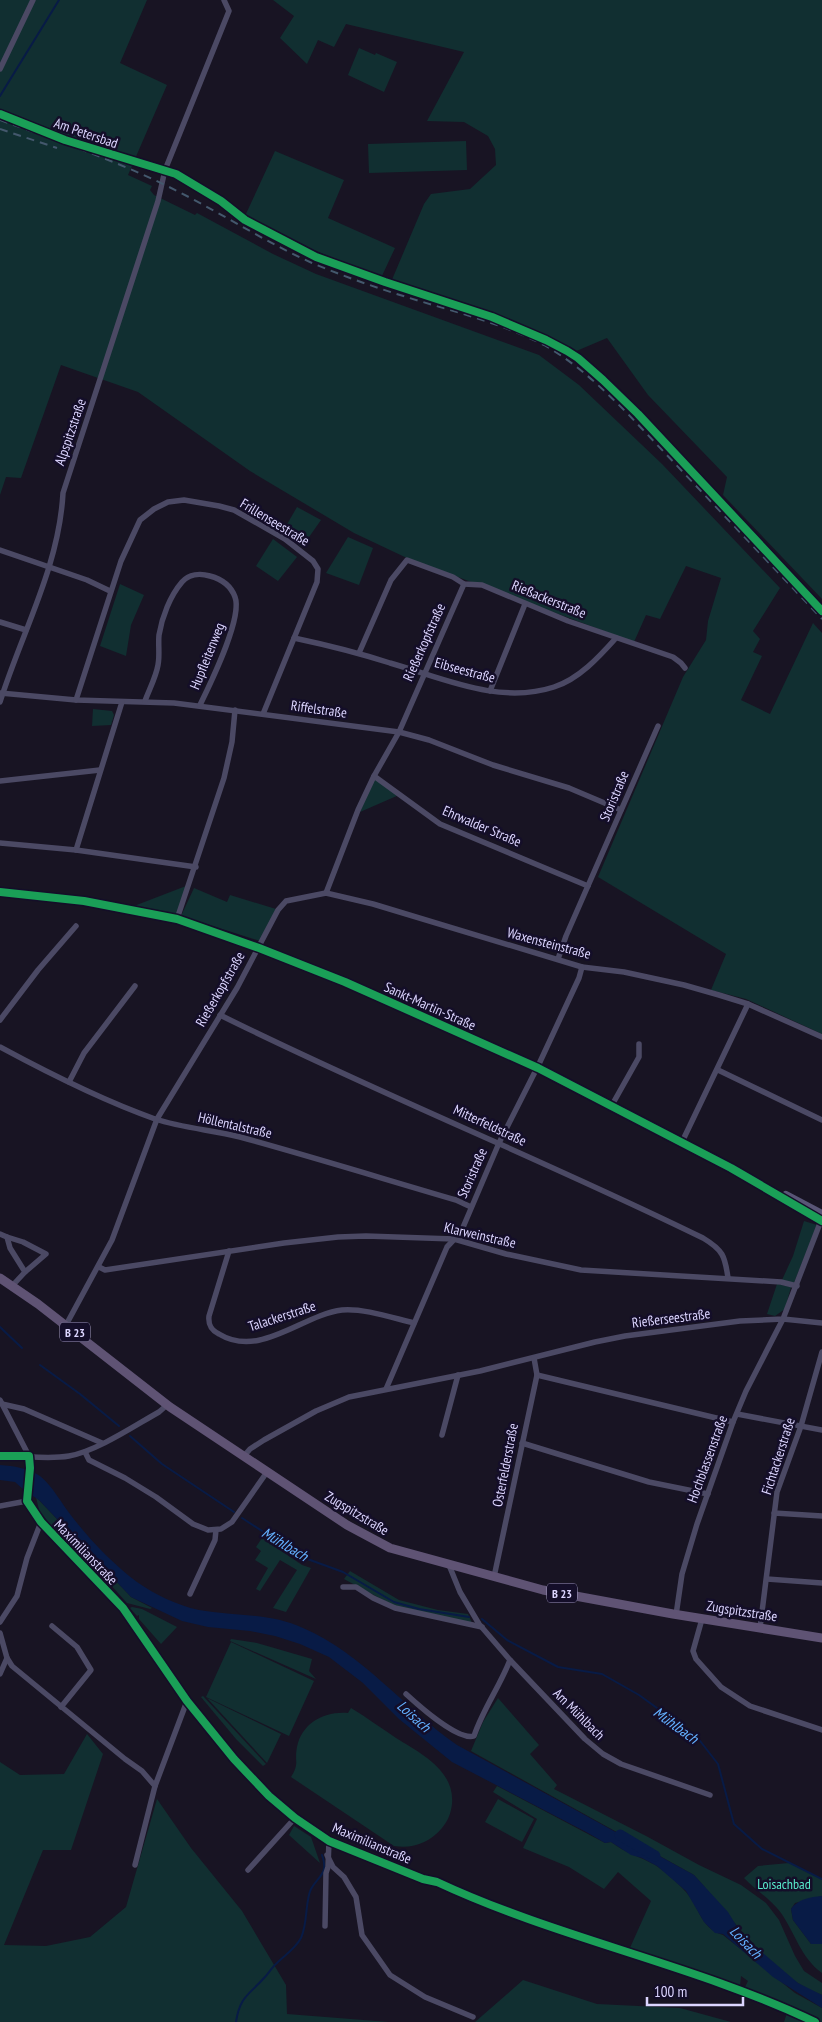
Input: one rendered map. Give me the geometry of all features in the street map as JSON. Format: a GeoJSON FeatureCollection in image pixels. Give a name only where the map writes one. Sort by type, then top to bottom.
{"type":"FeatureCollection","features":[{"type":"Feature","properties":{"kind":"main road","name":"Sankt-Martin-Straße"},"geometry":{"type":"LineString","coordinates":[[0,892],[84,901],[177,919],[259,948],[345,982],[538,1068],[612,1105],[822,1218]]}},
{"type":"Feature","properties":{"kind":"main road","name":"Zugspitzstraße"},"geometry":{"type":"LineString","coordinates":[[0,1278],[66,1325],[167,1404],[366,1536],[390,1548],[449,1566],[543,1590],[676,1615],[822,1638]]}},
{"type":"Feature","properties":{"kind":"street"},"geometry":{"type":"LineString","coordinates":[[0,69],[34,0]]}},
{"type":"Feature","properties":{"kind":"street","name":"Alpspitzstraße"},"geometry":{"type":"LineString","coordinates":[[0,702],[1,694],[50,568],[59,529],[63,493],[155,210],[166,170],[229,11],[224,0]]}},
{"type":"Feature","properties":{"kind":"street","name":"Am Petersbad"},"geometry":{"type":"LineString","coordinates":[[0,114],[65,140],[166,170]]}},
{"type":"Feature","properties":{"kind":"street","name":"Frillenseestraße"},"geometry":{"type":"LineString","coordinates":[[76,700],[110,591],[124,554],[140,520],[154,509],[168,502],[184,500],[234,510],[286,539],[314,561],[318,569],[317,582],[263,714]]}},
{"type":"Feature","properties":{"kind":"street"},"geometry":{"type":"LineString","coordinates":[[0,550],[87,580],[110,591]]}},
{"type":"Feature","properties":{"kind":"street","name":"Rießackerstraße"},"geometry":{"type":"LineString","coordinates":[[359,653],[390,580],[408,560],[453,577],[464,584],[482,585],[525,604],[673,657],[683,666]]}},
{"type":"Feature","properties":{"kind":"street","name":"Hupfleitenweg"},"geometry":{"type":"LineString","coordinates":[[145,701],[158,666],[159,636],[167,607],[182,582],[196,574],[218,578],[229,587],[236,598],[237,606],[230,636],[200,705]]}},
{"type":"Feature","properties":{"kind":"street","name":"Rießerkopfstraße"},"geometry":{"type":"LineString","coordinates":[[66,1325],[99,1267],[119,1221],[157,1120],[259,948],[278,910],[286,902],[326,893],[340,854],[374,776],[399,732],[464,584]]}},
{"type":"Feature","properties":{"kind":"street"},"geometry":{"type":"LineString","coordinates":[[490,692],[525,604]]}},
{"type":"Feature","properties":{"kind":"street"},"geometry":{"type":"LineString","coordinates":[[0,622],[26,630]]}},
{"type":"Feature","properties":{"kind":"street","name":"Eibseestraße"},"geometry":{"type":"LineString","coordinates":[[294,638],[359,653],[490,692],[531,692],[554,687],[584,670],[616,638]]}},
{"type":"Feature","properties":{"kind":"street","name":"Riffelstraße"},"geometry":{"type":"LineString","coordinates":[[1,694],[76,700],[145,701],[200,705],[399,732],[429,740],[493,766],[569,788],[621,810]]}},
{"type":"Feature","properties":{"kind":"street"},"geometry":{"type":"LineString","coordinates":[[76,850],[122,702]]}},
{"type":"Feature","properties":{"kind":"street"},"geometry":{"type":"LineString","coordinates":[[177,919],[227,769],[235,710]]}},
{"type":"Feature","properties":{"kind":"street","name":"Storistraße"},"geometry":{"type":"LineString","coordinates":[[558,959],[658,726]]}},
{"type":"Feature","properties":{"kind":"street"},"geometry":{"type":"LineString","coordinates":[[0,781],[100,770]]}},
{"type":"Feature","properties":{"kind":"street","name":"Ehrwalder Straße"},"geometry":{"type":"LineString","coordinates":[[374,776],[440,824],[588,886]]}},
{"type":"Feature","properties":{"kind":"street"},"geometry":{"type":"LineString","coordinates":[[0,843],[76,850],[196,866]]}},
{"type":"Feature","properties":{"kind":"street","name":"Waxensteinstraße"},"geometry":{"type":"LineString","coordinates":[[326,893],[373,904],[582,967],[624,972],[684,985],[748,1004],[822,1037]]}},
{"type":"Feature","properties":{"kind":"street"},"geometry":{"type":"LineString","coordinates":[[0,1020],[38,970],[76,926]]}},
{"type":"Feature","properties":{"kind":"street","name":"Storistraße"},"geometry":{"type":"LineString","coordinates":[[386,1389],[447,1247],[461,1232],[499,1143],[538,1068],[579,978],[582,967]]}},
{"type":"Feature","properties":{"kind":"street"},"geometry":{"type":"LineString","coordinates":[[69,1082],[84,1053],[135,986]]}},
{"type":"Feature","properties":{"kind":"street"},"geometry":{"type":"LineString","coordinates":[[682,1142],[748,1004]]}},
{"type":"Feature","properties":{"kind":"street","name":"Mitterfeldstraße"},"geometry":{"type":"LineString","coordinates":[[220,1015],[279,1044],[649,1212],[715,1245],[726,1260],[728,1278]]}},
{"type":"Feature","properties":{"kind":"street"},"geometry":{"type":"LineString","coordinates":[[612,1105],[639,1057],[639,1044]]}},
{"type":"Feature","properties":{"kind":"street","name":"Höllentalstraße"},"geometry":{"type":"LineString","coordinates":[[0,1047],[69,1082],[157,1120],[238,1136],[456,1200],[471,1207]]}},
{"type":"Feature","properties":{"kind":"street"},"geometry":{"type":"LineString","coordinates":[[718,1070],[822,1120]]}},
{"type":"Feature","properties":{"kind":"street"},"geometry":{"type":"LineString","coordinates":[[783,1319],[822,1218]]}},
{"type":"Feature","properties":{"kind":"street"},"geometry":{"type":"LineString","coordinates":[[0,1234],[6,1238],[23,1242],[46,1254],[12,1286]]}},
{"type":"Feature","properties":{"kind":"street","name":"Klarweinstraße"},"geometry":{"type":"LineString","coordinates":[[99,1267],[105,1270],[229,1251],[338,1237],[366,1236],[454,1239],[506,1254],[581,1270],[728,1278],[780,1282],[797,1286]]}},
{"type":"Feature","properties":{"kind":"street"},"geometry":{"type":"LineString","coordinates":[[6,1238],[25,1272]]}},
{"type":"Feature","properties":{"kind":"street","name":"Talackerstraße"},"geometry":{"type":"LineString","coordinates":[[229,1251],[208,1324],[214,1332],[226,1339],[240,1342],[257,1341],[343,1310],[414,1322]]}},
{"type":"Feature","properties":{"kind":"street","name":"Rießerseestraße"},"geometry":{"type":"LineString","coordinates":[[244,1456],[250,1449],[316,1411],[349,1397],[458,1375],[625,1336],[740,1321],[783,1319],[822,1323]]}},
{"type":"Feature","properties":{"kind":"street","name":"Hochblassenstraße"},"geometry":{"type":"LineString","coordinates":[[676,1615],[682,1574],[733,1422],[746,1391],[783,1319]]}},
{"type":"Feature","properties":{"kind":"street","name":"Fichtackerstraße"},"geometry":{"type":"LineString","coordinates":[[760,1628],[777,1492],[783,1471],[801,1426],[822,1352]]}},
{"type":"Feature","properties":{"kind":"street","name":"Osterfelderstraße"},"geometry":{"type":"LineString","coordinates":[[494,1577],[537,1374],[534,1358]]}},
{"type":"Feature","properties":{"kind":"street"},"geometry":{"type":"LineString","coordinates":[[537,1374],[733,1422]]}},
{"type":"Feature","properties":{"kind":"street"},"geometry":{"type":"LineString","coordinates":[[442,1435],[458,1375]]}},
{"type":"Feature","properties":{"kind":"street"},"geometry":{"type":"LineString","coordinates":[[1,1402],[24,1409],[102,1443]]}},
{"type":"Feature","properties":{"kind":"street"},"geometry":{"type":"LineString","coordinates":[[0,1506],[27,1501],[30,1468],[29,1456],[1,1402]]}},
{"type":"Feature","properties":{"kind":"street"},"geometry":{"type":"LineString","coordinates":[[0,1456],[43,1458],[69,1456],[85,1452],[159,1412],[167,1404]]}},
{"type":"Feature","properties":{"kind":"street"},"geometry":{"type":"LineString","coordinates":[[737,1414],[822,1430]]}},
{"type":"Feature","properties":{"kind":"street"},"geometry":{"type":"LineString","coordinates":[[522,1443],[649,1482],[708,1494]]}},
{"type":"Feature","properties":{"kind":"street"},"geometry":{"type":"LineString","coordinates":[[85,1452],[89,1460],[156,1497],[201,1529],[216,1530],[227,1526],[238,1515],[267,1472]]}},
{"type":"Feature","properties":{"kind":"street","name":"Maximilianstraße"},"geometry":{"type":"LineString","coordinates":[[27,1501],[41,1522],[123,1608],[187,1701],[253,1779],[295,1818],[329,1840],[530,1920],[707,1979],[764,2000],[815,2022]]}},
{"type":"Feature","properties":{"kind":"street"},"geometry":{"type":"LineString","coordinates":[[774,1513],[822,1516]]}},
{"type":"Feature","properties":{"kind":"street"},"geometry":{"type":"LineString","coordinates":[[0,1622],[17,1596],[27,1558],[41,1522]]}},
{"type":"Feature","properties":{"kind":"street"},"geometry":{"type":"LineString","coordinates":[[190,1594],[215,1540],[216,1530]]}},
{"type":"Feature","properties":{"kind":"street","name":"Am Mühlbach"},"geometry":{"type":"LineString","coordinates":[[449,1566],[460,1592],[480,1625],[569,1723],[603,1754],[621,1764],[710,1795]]}},
{"type":"Feature","properties":{"kind":"street"},"geometry":{"type":"LineString","coordinates":[[767,1579],[822,1583]]}},
{"type":"Feature","properties":{"kind":"street"},"geometry":{"type":"LineString","coordinates":[[343,1587],[356,1587],[373,1598],[395,1608],[480,1625]]}},
{"type":"Feature","properties":{"kind":"street"},"geometry":{"type":"LineString","coordinates":[[702,1619],[693,1651],[696,1659],[722,1687],[750,1706],[822,1730]]}},
{"type":"Feature","properties":{"kind":"street"},"geometry":{"type":"LineString","coordinates":[[52,1626],[77,1647],[91,1670],[61,1707]]}},
{"type":"Feature","properties":{"kind":"street"},"geometry":{"type":"LineString","coordinates":[[0,1633],[7,1658],[12,1666],[125,1759],[133,1763],[155,1786]]}},
{"type":"Feature","properties":{"kind":"street"},"geometry":{"type":"LineString","coordinates":[[0,1674],[7,1658]]}},
{"type":"Feature","properties":{"kind":"street"},"geometry":{"type":"LineString","coordinates":[[406,1694],[435,1718],[464,1736],[474,1736],[510,1660]]}},
{"type":"Feature","properties":{"kind":"street"},"geometry":{"type":"LineString","coordinates":[[135,1865],[155,1786],[187,1701]]}},
{"type":"Feature","properties":{"kind":"street"},"geometry":{"type":"LineString","coordinates":[[248,1870],[295,1818]]}},
{"type":"Feature","properties":{"kind":"street"},"geometry":{"type":"LineString","coordinates":[[325,1926],[329,1840]]}},
{"type":"Feature","properties":{"kind":"street"},"geometry":{"type":"LineString","coordinates":[[328,1855],[333,1867],[344,1877],[356,1897],[362,1935],[390,1976],[425,1997],[473,2017]]}},
{"type":"Feature","properties":{"kind":"green space"},"geometry":{"type":"Polygon","coordinates":[[[0,0],[147,0],[120,63],[167,85],[128,175],[152,186],[150,190],[154,195],[195,215],[197,213],[273,254],[316,274],[539,355],[579,385],[662,464],[780,588],[753,631],[760,639],[753,652],[762,656],[741,700],[770,714],[813,623],[822,633],[822,1034],[746,999],[711,990],[726,954],[598,877],[683,677],[706,640],[708,621],[721,578],[686,566],[660,619],[646,615],[634,642],[409,559],[354,533],[250,471],[138,392],[61,365],[21,478],[6,477],[0,495],[0,0]]]}},
{"type":"Feature","properties":{"kind":"green space"},"geometry":{"type":"Polygon","coordinates":[[[273,0],[822,0],[822,599],[723,495],[727,477],[648,395],[607,338],[574,352],[507,320],[391,282],[424,204],[431,194],[470,189],[496,165],[495,149],[488,136],[464,122],[427,121],[464,52],[346,24],[334,47],[318,40],[307,64],[280,38],[294,16],[273,0]]]}},
{"type":"Feature","properties":{"kind":"green space"},"geometry":{"type":"Polygon","coordinates":[[[359,48],[397,62],[384,92],[348,75],[359,48]]]}},
{"type":"Feature","properties":{"kind":"green space"},"geometry":{"type":"Polygon","coordinates":[[[466,141],[467,170],[369,173],[368,144],[466,141]]]}},
{"type":"Feature","properties":{"kind":"green space"},"geometry":{"type":"Polygon","coordinates":[[[275,151],[344,180],[328,218],[395,248],[381,278],[278,235],[245,216],[275,151]]]}},
{"type":"Feature","properties":{"kind":"green space"},"geometry":{"type":"Polygon","coordinates":[[[297,507],[321,520],[302,547],[282,533],[297,507]]]}},
{"type":"Feature","properties":{"kind":"green space"},"geometry":{"type":"Polygon","coordinates":[[[348,537],[373,548],[359,585],[326,573],[348,537]]]}},
{"type":"Feature","properties":{"kind":"green space"},"geometry":{"type":"Polygon","coordinates":[[[273,539],[297,557],[278,581],[256,566],[273,539]]]}},
{"type":"Feature","properties":{"kind":"green space"},"geometry":{"type":"Polygon","coordinates":[[[120,584],[144,595],[131,625],[126,656],[100,646],[120,584]]]}},
{"type":"Feature","properties":{"kind":"green space"},"geometry":{"type":"Polygon","coordinates":[[[93,709],[112,711],[114,715],[111,725],[92,726],[93,709]]]}},
{"type":"Feature","properties":{"kind":"green space"},"geometry":{"type":"Polygon","coordinates":[[[374,777],[399,795],[360,812],[374,777]]]}},
{"type":"Feature","properties":{"kind":"green space"},"geometry":{"type":"Polygon","coordinates":[[[186,886],[177,915],[134,906],[186,886]]]}},
{"type":"Feature","properties":{"kind":"green space"},"geometry":{"type":"Polygon","coordinates":[[[194,888],[227,902],[230,895],[276,909],[260,941],[181,916],[194,888]]]}},
{"type":"Feature","properties":{"kind":"green space"},"geometry":{"type":"Polygon","coordinates":[[[804,1221],[817,1225],[794,1283],[782,1280],[793,1256],[804,1221]]]}},
{"type":"Feature","properties":{"kind":"green space"},"geometry":{"type":"Polygon","coordinates":[[[777,1284],[791,1287],[785,1309],[775,1316],[767,1314],[777,1284]]]}},
{"type":"Feature","properties":{"kind":"green space"},"geometry":{"type":"Polygon","coordinates":[[[36,1497],[131,1597],[152,1608],[127,1603],[102,1575],[49,1523],[39,1510],[36,1497]]]}},
{"type":"Feature","properties":{"kind":"green space"},"geometry":{"type":"Polygon","coordinates":[[[262,1538],[302,1565],[311,1568],[286,1612],[273,1608],[297,1570],[280,1560],[260,1591],[256,1589],[268,1568],[255,1560],[261,1551],[256,1547],[262,1538]]]}},
{"type":"Feature","properties":{"kind":"green space"},"geometry":{"type":"Polygon","coordinates":[[[350,1571],[399,1600],[438,1610],[468,1614],[472,1623],[394,1606],[344,1579],[350,1571]]]}},
{"type":"Feature","properties":{"kind":"green space"},"geometry":{"type":"Polygon","coordinates":[[[130,1608],[142,1609],[177,1627],[161,1644],[139,1619],[139,1615],[137,1616],[130,1608]]]}},
{"type":"Feature","properties":{"kind":"green space"},"geometry":{"type":"Polygon","coordinates":[[[231,1639],[257,1643],[312,1659],[309,1671],[316,1679],[230,1641],[231,1639]]]}},
{"type":"Feature","properties":{"kind":"green space"},"geometry":{"type":"Polygon","coordinates":[[[231,1642],[314,1681],[289,1736],[206,1697],[231,1642]]]}},
{"type":"Feature","properties":{"kind":"green space"},"geometry":{"type":"Polygon","coordinates":[[[203,1696],[266,1764],[263,1766],[236,1739],[201,1697],[203,1696]]]}},
{"type":"Feature","properties":{"kind":"green space"},"geometry":{"type":"Polygon","coordinates":[[[207,1698],[281,1734],[267,1763],[207,1698]]]}},
{"type":"Feature","properties":{"kind":"green space"},"geometry":{"type":"Polygon","coordinates":[[[498,1698],[539,1745],[530,1754],[557,1785],[554,1789],[741,1885],[766,1903],[779,1920],[804,1971],[822,1983],[822,1995],[802,1985],[767,1959],[694,1875],[471,1751],[483,1722],[498,1698]]]}},
{"type":"Feature","properties":{"kind":"green space"},"geometry":{"type":"Polygon","coordinates":[[[351,1708],[425,1757],[442,1772],[448,1781],[451,1792],[451,1811],[446,1823],[432,1838],[414,1846],[394,1846],[291,1777],[296,1765],[297,1747],[304,1731],[309,1725],[315,1720],[331,1714],[348,1713],[351,1708]]]}},
{"type":"Feature","properties":{"kind":"green space"},"geometry":{"type":"Polygon","coordinates":[[[87,1734],[103,1754],[71,1850],[43,1850],[4,1945],[46,1946],[90,1937],[126,1907],[157,1799],[191,1848],[242,1911],[286,1985],[287,2014],[389,2022],[0,2022],[0,1762],[20,1775],[64,1774],[87,1734]]]}},
{"type":"Feature","properties":{"kind":"green space"},"geometry":{"type":"Polygon","coordinates":[[[497,1786],[605,1843],[611,1842],[658,1867],[689,1896],[709,1927],[723,1935],[795,1993],[822,2008],[822,2022],[784,2022],[789,2007],[745,1987],[748,1981],[741,1976],[740,1986],[629,1950],[651,1901],[618,1872],[604,1889],[569,1867],[523,1848],[537,1819],[493,1792],[497,1786]]]}},
{"type":"Feature","properties":{"kind":"green space"},"geometry":{"type":"Polygon","coordinates":[[[498,1799],[534,1819],[522,1842],[485,1822],[498,1799]]]}},
{"type":"Feature","properties":{"kind":"green space"},"geometry":{"type":"Polygon","coordinates":[[[294,1826],[311,1837],[320,1863],[289,1835],[294,1826]]]}},
{"type":"Feature","properties":{"kind":"green space","name":"Loisachbad"},"geometry":{"type":"Polygon","coordinates":[[[789,1863],[822,1879],[822,1896],[795,1903],[791,1909],[793,1920],[811,1944],[822,1944],[822,1973],[803,1953],[777,1908],[744,1878],[758,1866],[789,1863]]]}},
{"type":"Feature","properties":{"kind":"green space"},"geometry":{"type":"Polygon","coordinates":[[[523,1980],[597,2004],[680,2008],[731,2022],[475,2022],[523,1980]]]}},
{"type":"Feature","properties":{"kind":"water"},"geometry":{"type":"Polygon","coordinates":[[[0,1465],[21,1468],[40,1476],[49,1485],[80,1527],[103,1552],[128,1575],[151,1591],[174,1602],[199,1610],[265,1617],[303,1628],[345,1652],[457,1745],[694,1875],[728,1912],[739,1930],[751,1943],[798,1983],[822,1995],[822,2008],[773,1977],[723,1934],[715,1933],[704,1922],[686,1891],[657,1866],[642,1858],[631,1855],[611,1842],[605,1843],[452,1762],[399,1719],[363,1683],[329,1657],[300,1644],[275,1636],[250,1631],[208,1627],[182,1621],[131,1597],[39,1500],[15,1482],[0,1480],[0,1465]]]}},
{"type":"Feature","properties":{"kind":"water"},"geometry":{"type":"Polygon","coordinates":[[[822,1896],[822,1944],[811,1944],[793,1920],[791,1909],[801,1901],[822,1896]]]}},
{"type":"Feature","properties":{"kind":"waterway"},"geometry":{"type":"LineString","coordinates":[[0,96],[59,0]]}},
{"type":"Feature","properties":{"kind":"waterway","name":"Mühlbach"},"geometry":{"type":"LineString","coordinates":[[0,1327],[22,1348]]}},
{"type":"Feature","properties":{"kind":"waterway","name":"Mühlbach"},"geometry":{"type":"LineString","coordinates":[[40,1365],[119,1426]]}},
{"type":"Feature","properties":{"kind":"waterway","name":"Mühlbach"},"geometry":{"type":"LineString","coordinates":[[130,1436],[162,1464],[234,1512]]}},
{"type":"Feature","properties":{"kind":"waterway","name":"Mühlbach"},"geometry":{"type":"LineString","coordinates":[[242,1518],[302,1557],[343,1572],[394,1602],[419,1609],[469,1617]]}},
{"type":"Feature","properties":{"kind":"waterway","name":"Mühlbach"},"geometry":{"type":"LineString","coordinates":[[482,1619],[507,1640],[558,1667],[602,1674],[639,1695],[697,1737],[718,1764],[734,1824],[762,1849],[822,1879]]}},
{"type":"Feature","properties":{"kind":"waterway","name":"Loisach"},"geometry":{"type":"LineString","coordinates":[[620,1835],[655,1856]]}},
{"type":"Feature","properties":{"kind":"waterway"},"geometry":{"type":"LineString","coordinates":[[236,2022],[240,2007],[246,1997],[299,1942],[305,1926],[309,1894],[324,1870],[322,1855]]}},
{"type":"Feature","properties":{"kind":"railway"},"geometry":{"type":"LineString","coordinates":[[0,120],[83,150],[145,176],[184,194],[312,263],[372,286],[503,327],[556,352],[588,376],[628,414],[822,619]]}},
{"type":"Feature","properties":{"kind":"railway"},"geometry":{"type":"LineString","coordinates":[[0,129],[57,148]]}},
{"type":"Feature","properties":{"kind":"cycle path"},"geometry":{"type":"LineString","coordinates":[[0,114],[65,140],[176,174],[221,201],[245,220],[316,257],[492,317],[567,351],[603,380],[638,414],[822,611]]}},
{"type":"Feature","properties":{"kind":"cycle path"},"geometry":{"type":"LineString","coordinates":[[0,892],[84,901],[177,919],[259,948],[345,982],[538,1068],[731,1168],[822,1221]]}},
{"type":"Feature","properties":{"kind":"cycle path"},"geometry":{"type":"LineString","coordinates":[[0,1456],[29,1456],[30,1468],[27,1501],[41,1522],[123,1608],[187,1701],[234,1759],[269,1796],[295,1818],[329,1841],[423,1879],[437,1882],[530,1920],[722,1984],[815,2022]]}}]}
